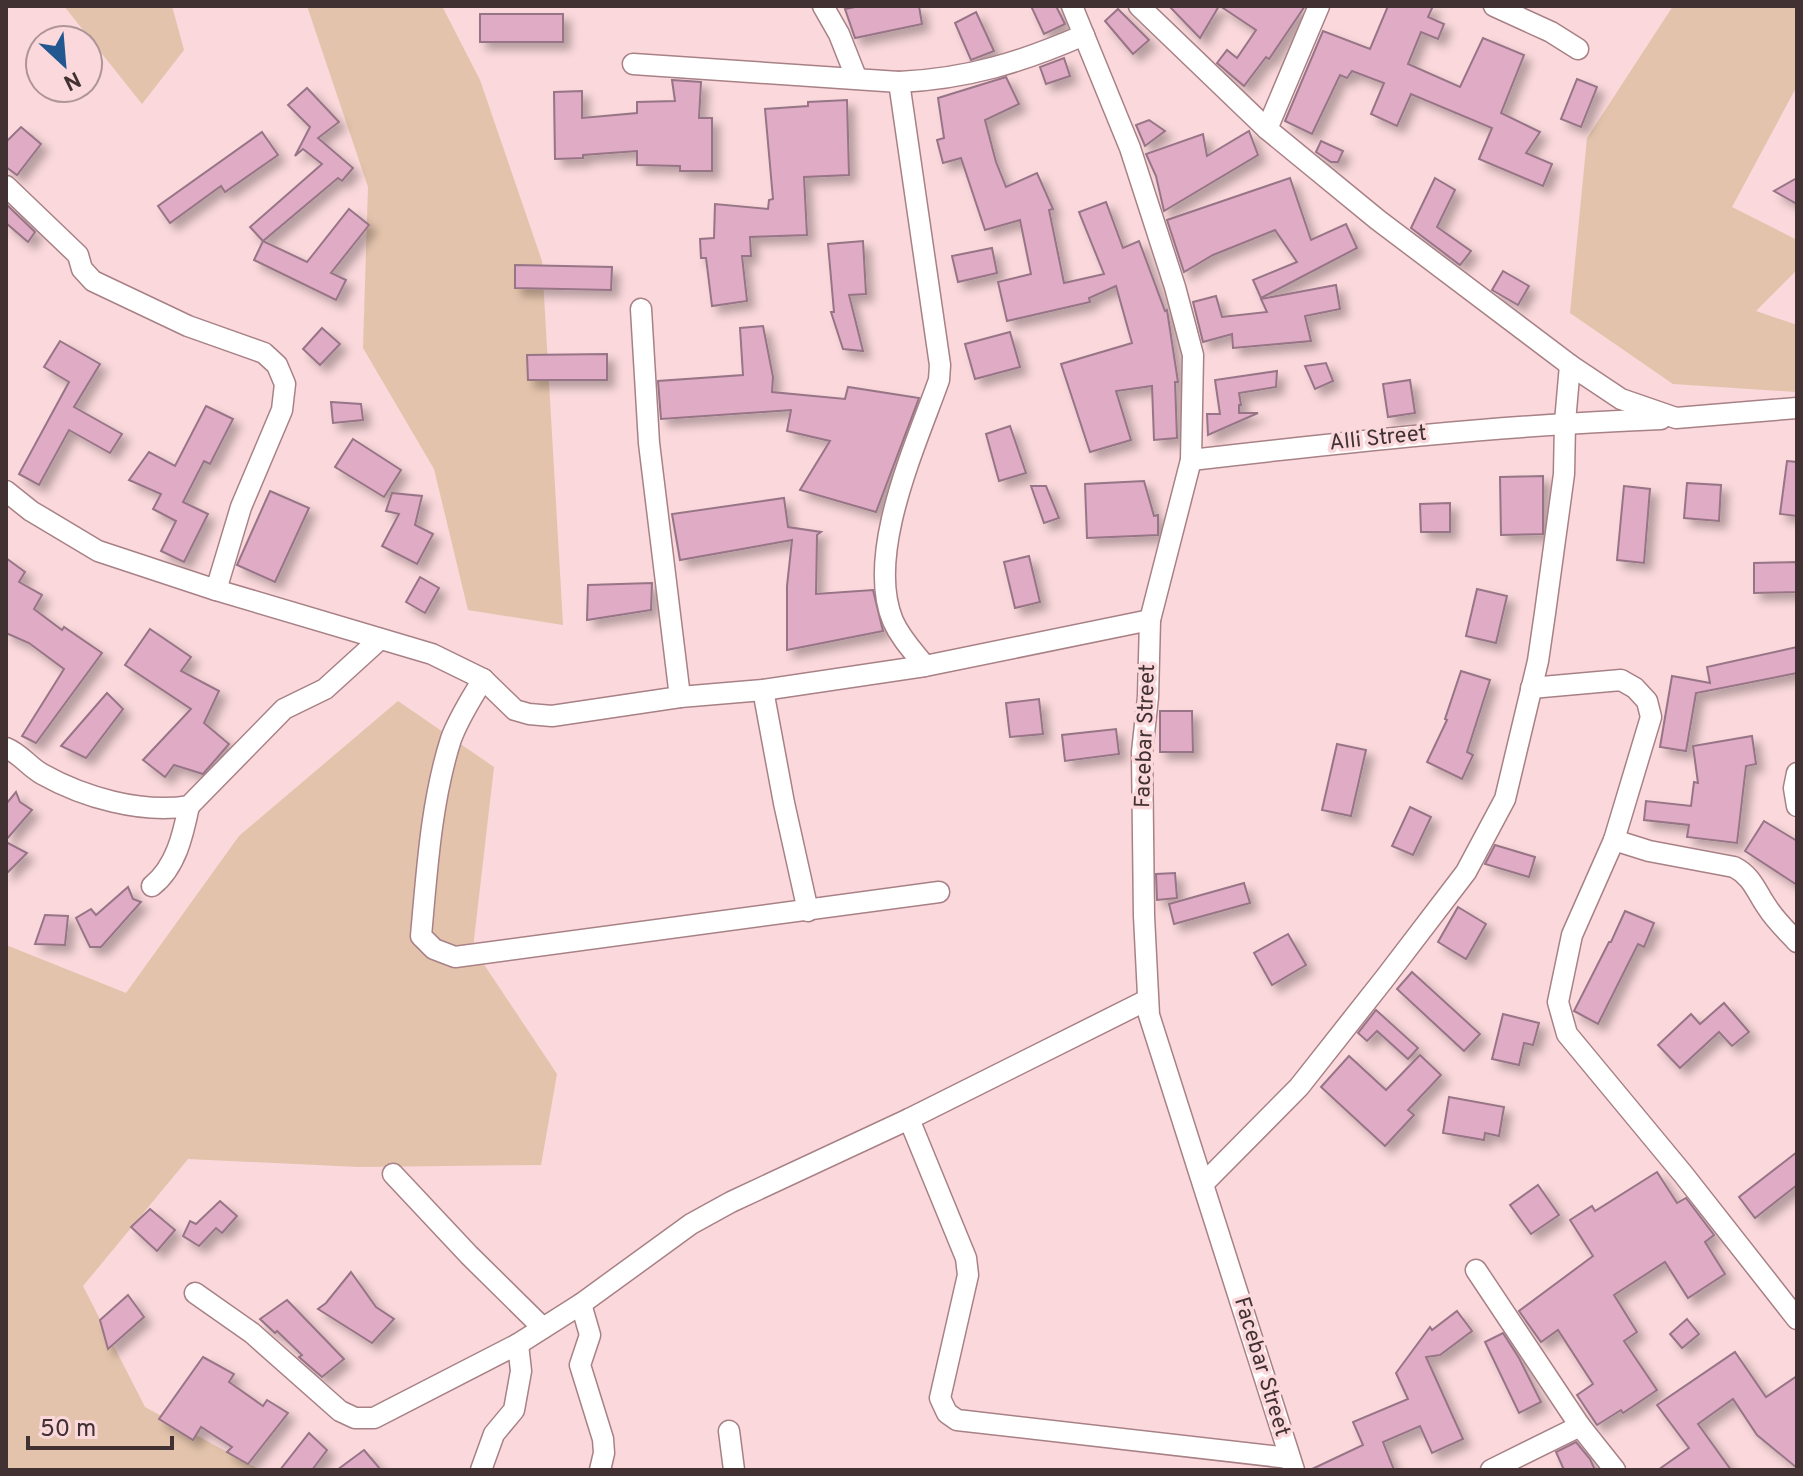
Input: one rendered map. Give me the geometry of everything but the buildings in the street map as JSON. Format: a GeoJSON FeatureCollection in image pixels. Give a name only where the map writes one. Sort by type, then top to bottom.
{"type":"FeatureCollection","features":[{"type":"Feature","properties":{"kind":"street"},"geometry":{"type":"LineString","coordinates":[[823,6],[839,34],[856,77]]}},
{"type":"Feature","properties":{"kind":"street","name":"Facebar Street"},"geometry":{"type":"LineString","coordinates":[[1072,6],[1130,148],[1175,287],[1193,355],[1191,460],[1150,620],[1148,697],[1142,752],[1149,1015],[1292,1464]]}},
{"type":"Feature","properties":{"kind":"street"},"geometry":{"type":"LineString","coordinates":[[1139,6],[1267,129],[1378,220],[1570,365],[1621,399],[1676,418]]}},
{"type":"Feature","properties":{"kind":"street"},"geometry":{"type":"LineString","coordinates":[[1267,129],[1319,6]]}},
{"type":"Feature","properties":{"kind":"street"},"geometry":{"type":"LineString","coordinates":[[1494,6],[1551,32],[1578,49]]}},
{"type":"Feature","properties":{"kind":"street"},"geometry":{"type":"LineString","coordinates":[[633,64],[899,82],[994,69],[1084,35]]}},
{"type":"Feature","properties":{"kind":"street"},"geometry":{"type":"LineString","coordinates":[[899,82],[940,365],[939,380],[903,478],[885,553],[888,606],[900,636],[925,666]]}},
{"type":"Feature","properties":{"kind":"street"},"geometry":{"type":"LineString","coordinates":[[6,186],[78,255],[82,269],[93,281],[188,326],[264,353],[277,365],[285,384],[282,410],[241,507],[216,590]]}},
{"type":"Feature","properties":{"kind":"street"},"geometry":{"type":"LineString","coordinates":[[641,309],[649,443],[680,697]]}},
{"type":"Feature","properties":{"kind":"street"},"geometry":{"type":"LineString","coordinates":[[1204,1183],[1299,1087],[1466,872],[1505,799],[1545,613],[1564,474],[1570,365]]}},
{"type":"Feature","properties":{"kind":"street","name":"Alli Street"},"geometry":{"type":"LineString","coordinates":[[1191,460],[1384,437],[1797,408]]}},
{"type":"Feature","properties":{"kind":"street"},"geometry":{"type":"LineString","coordinates":[[6,491],[31,511],[98,551],[216,590],[432,654],[483,679],[515,710],[529,714],[552,716],[925,666],[1150,620]]}},
{"type":"Feature","properties":{"kind":"street"},"geometry":{"type":"LineString","coordinates":[[6,748],[17,752],[38,772],[104,799],[170,809],[189,806],[284,709],[325,689],[380,639]]}},
{"type":"Feature","properties":{"kind":"street"},"geometry":{"type":"LineString","coordinates":[[483,679],[457,726],[439,789],[427,865],[421,936],[434,949],[455,957],[939,892]]}},
{"type":"Feature","properties":{"kind":"street"},"geometry":{"type":"LineString","coordinates":[[1531,688],[1621,680],[1635,688],[1647,701],[1651,717],[1614,840],[1572,935],[1558,1002],[1567,1034],[1797,1319]]}},
{"type":"Feature","properties":{"kind":"street"},"geometry":{"type":"LineString","coordinates":[[763,690],[808,911]]}},
{"type":"Feature","properties":{"kind":"street"},"geometry":{"type":"LineString","coordinates":[[1797,773],[1794,788],[1797,806]]}},
{"type":"Feature","properties":{"kind":"street"},"geometry":{"type":"LineString","coordinates":[[152,886],[171,865],[189,806]]}},
{"type":"Feature","properties":{"kind":"street"},"geometry":{"type":"LineString","coordinates":[[1614,840],[1649,851],[1742,871],[1754,884],[1768,910],[1797,942]]}},
{"type":"Feature","properties":{"kind":"street"},"geometry":{"type":"LineString","coordinates":[[195,1293],[252,1333],[340,1411],[355,1418],[374,1418],[518,1344],[581,1304],[691,1224],[731,1202],[909,1119],[1147,1000]]}},
{"type":"Feature","properties":{"kind":"street"},"geometry":{"type":"LineString","coordinates":[[909,1119],[966,1258],[968,1275],[940,1398],[947,1413],[957,1420],[1292,1464]]}},
{"type":"Feature","properties":{"kind":"street"},"geometry":{"type":"LineString","coordinates":[[393,1174],[543,1328]]}},
{"type":"Feature","properties":{"kind":"street"},"geometry":{"type":"LineString","coordinates":[[1476,1270],[1580,1426],[1615,1470]]}},
{"type":"Feature","properties":{"kind":"street"},"geometry":{"type":"LineString","coordinates":[[581,1304],[590,1335],[580,1365],[603,1439],[600,1470]]}},
{"type":"Feature","properties":{"kind":"street"},"geometry":{"type":"LineString","coordinates":[[481,1470],[494,1434],[514,1410],[521,1371],[518,1344]]}},
{"type":"Feature","properties":{"kind":"street"},"geometry":{"type":"LineString","coordinates":[[1491,1470],[1580,1426]]}},
{"type":"Feature","properties":{"kind":"street"},"geometry":{"type":"LineString","coordinates":[[729,1431],[734,1470]]}},
{"type":"Feature","properties":{"kind":"shaded area"},"geometry":{"type":"Polygon","coordinates":[[[64,6],[172,6],[184,50],[142,104],[104,56],[104,24],[78,24],[64,6]]]}},
{"type":"Feature","properties":{"kind":"shaded area"},"geometry":{"type":"Polygon","coordinates":[[[307,6],[442,6],[480,80],[542,261],[563,625],[468,610],[434,469],[363,348],[368,187],[307,6]]]}},
{"type":"Feature","properties":{"kind":"shaded area"},"geometry":{"type":"Polygon","coordinates":[[[1673,6],[1797,6],[1797,86],[1732,207],[1797,240],[1797,270],[1756,311],[1797,325],[1797,392],[1673,384],[1570,313],[1587,138],[1673,6]]]}},
{"type":"Feature","properties":{"kind":"shaded area"},"geometry":{"type":"Polygon","coordinates":[[[398,701],[494,767],[473,948],[557,1074],[541,1165],[359,1167],[188,1159],[83,1286],[145,1407],[260,1470],[6,1470],[6,945],[126,993],[239,836],[398,701]]]}}]}
